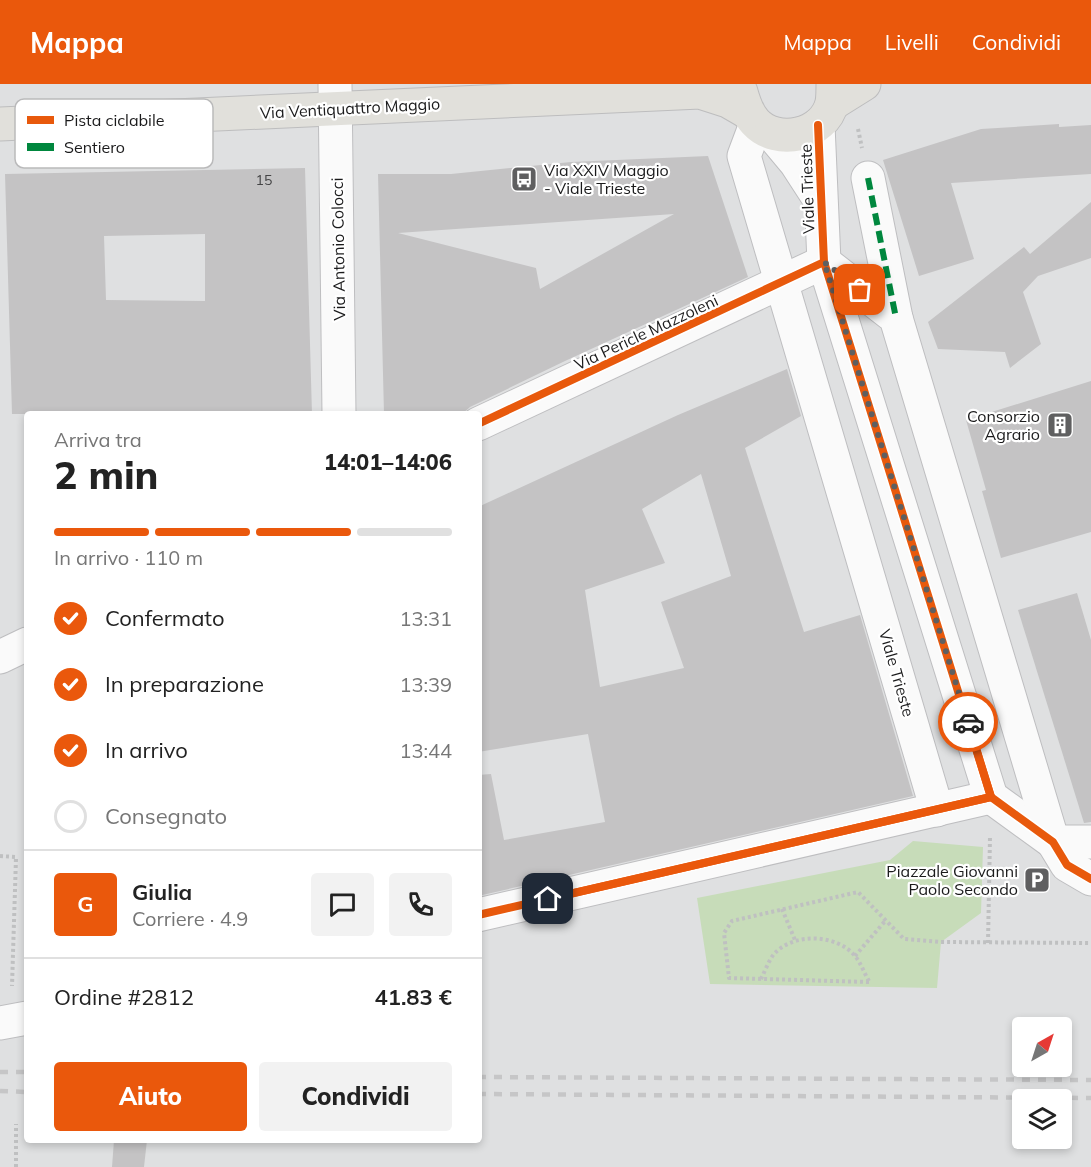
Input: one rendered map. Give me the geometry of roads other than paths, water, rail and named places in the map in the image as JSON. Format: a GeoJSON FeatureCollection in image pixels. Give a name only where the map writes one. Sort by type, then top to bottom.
{"type":"FeatureCollection","features":[{"type":"Feature","properties":{"kind":"main road"},"geometry":{"type":"LineString","coordinates":[[835,108],[864,84]]}},
{"type":"Feature","properties":{"kind":"main road","name":"Via Ventiquattro Maggio"},"geometry":{"type":"LineString","coordinates":[[213,106],[336,96],[709,88],[728,101],[754,113]]}},
{"type":"Feature","properties":{"kind":"main road","name":"Viale Trieste"},"geometry":{"type":"LineString","coordinates":[[754,113],[796,136],[835,108]]}},
{"type":"Feature","properties":{"kind":"main road","name":"Via Ventiquattro Maggio"},"geometry":{"type":"LineString","coordinates":[[0,124],[15,123]]}},
{"type":"Feature","properties":{"kind":"street","name":"Via Antonio Colocci"},"geometry":{"type":"LineString","coordinates":[[336,96],[339,411]]}},
{"type":"Feature","properties":{"kind":"street","name":"Viale Trieste"},"geometry":{"type":"LineString","coordinates":[[835,108],[821,201],[824,262],[991,797]]}},
{"type":"Feature","properties":{"kind":"street","name":"Viale Trieste"},"geometry":{"type":"LineString","coordinates":[[754,113],[796,163],[821,201]]}},
{"type":"Feature","properties":{"kind":"street","name":"Viale Trieste"},"geometry":{"type":"LineString","coordinates":[[754,113],[744,156],[937,810]]}},
{"type":"Feature","properties":{"kind":"street"},"geometry":{"type":"LineString","coordinates":[[868,178],[896,318],[1053,842],[1067,865],[1091,879]]}},
{"type":"Feature","properties":{"kind":"street","name":"Via Pericle Mazzoleni"},"geometry":{"type":"LineString","coordinates":[[482,422],[824,262]]}},
{"type":"Feature","properties":{"kind":"street"},"geometry":{"type":"LineString","coordinates":[[824,262],[896,318]]}},
{"type":"Feature","properties":{"kind":"street"},"geometry":{"type":"LineString","coordinates":[[865,394],[915,379]]}},
{"type":"Feature","properties":{"kind":"street"},"geometry":{"type":"LineString","coordinates":[[926,589],[973,574]]}},
{"type":"Feature","properties":{"kind":"street"},"geometry":{"type":"LineString","coordinates":[[0,666],[0,656],[24,645]]}},
{"type":"Feature","properties":{"kind":"street"},"geometry":{"type":"LineString","coordinates":[[482,914],[991,797],[1053,842],[1091,842]]}},
{"type":"Feature","properties":{"kind":"street"},"geometry":{"type":"LineString","coordinates":[[0,1023],[24,1019]]}},
{"type":"Feature","properties":{"kind":"railway"},"geometry":{"type":"LineString","coordinates":[[0,1072],[24,1072]]}},
{"type":"Feature","properties":{"kind":"railway"},"geometry":{"type":"LineString","coordinates":[[482,1077],[1091,1080]]}},
{"type":"Feature","properties":{"kind":"railway"},"geometry":{"type":"LineString","coordinates":[[0,1091],[24,1092]]}},
{"type":"Feature","properties":{"kind":"railway"},"geometry":{"type":"LineString","coordinates":[[482,1094],[1091,1098]]}},
{"type":"Feature","properties":{"kind":"place","name":"Via XXIV Maggio - Viale Trieste"},"geometry":{"type":"Point","coordinates":[524,179]}},
{"type":"Feature","properties":{"kind":"place","name":"Consorzio Agrario"},"geometry":{"type":"Point","coordinates":[1060,425]}},
{"type":"Feature","properties":{"kind":"place","name":"Piazzale Giovanni Paolo Secondo"},"geometry":{"type":"Point","coordinates":[1037,880]}}]}
